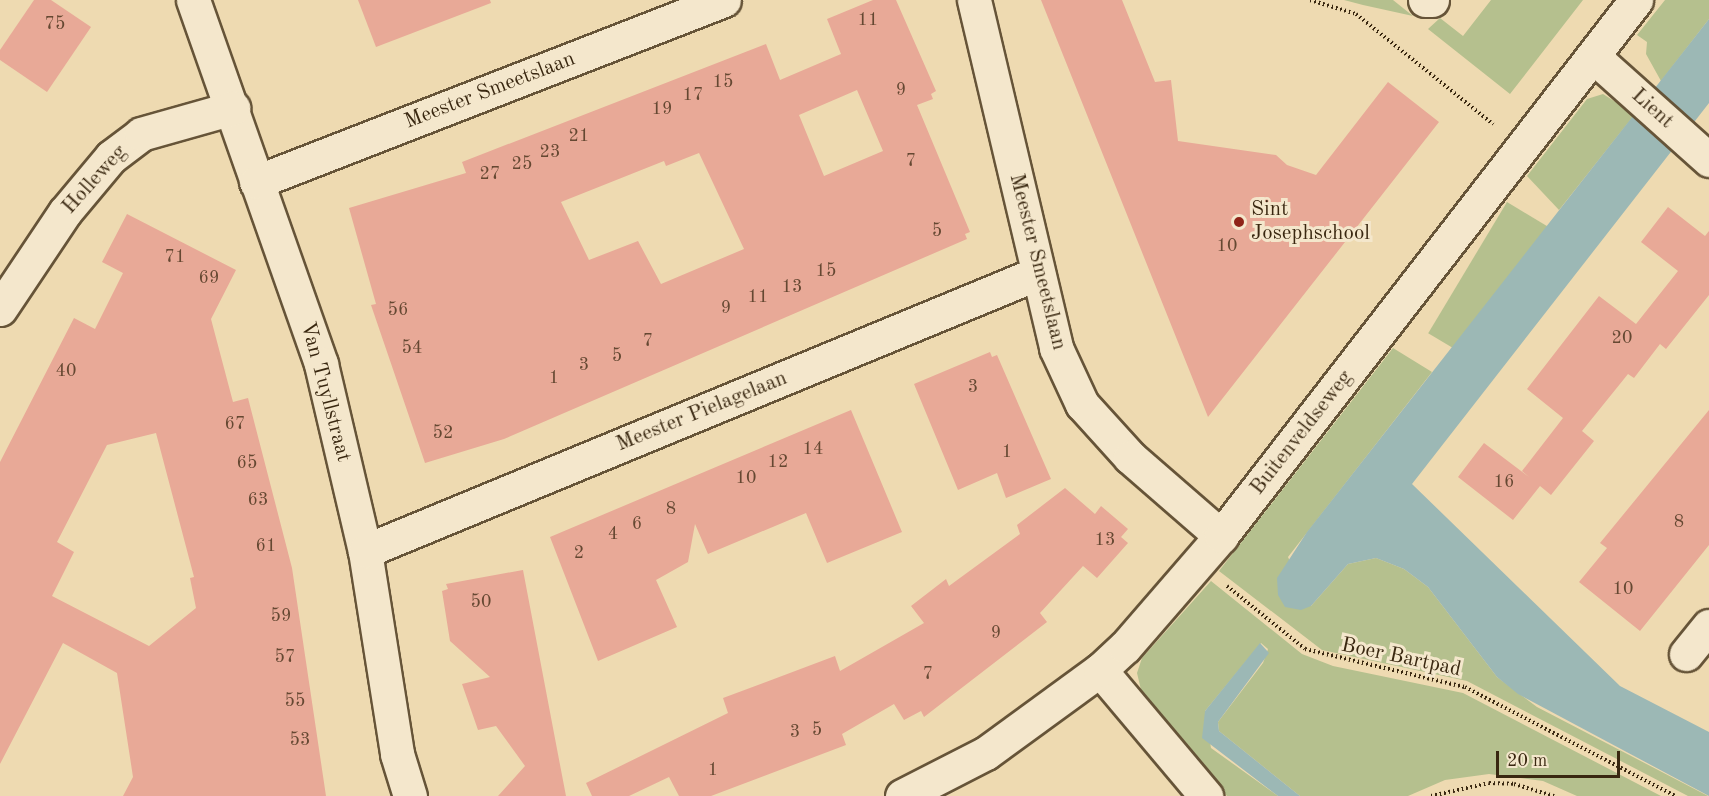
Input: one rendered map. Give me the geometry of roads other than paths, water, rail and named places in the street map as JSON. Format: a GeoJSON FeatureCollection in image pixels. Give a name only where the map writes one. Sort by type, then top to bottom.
{"type":"FeatureCollection","features":[{"type":"Feature","properties":{"kind":"street","name":"Van Tuyllstraat"},"geometry":{"type":"LineString","coordinates":[[193,0],[233,108],[256,182],[321,364],[365,551],[397,754],[410,796]]}},
{"type":"Feature","properties":{"kind":"street","name":"Meester Smeetslaan"},"geometry":{"type":"LineString","coordinates":[[256,182],[724,0]]}},
{"type":"Feature","properties":{"kind":"street","name":"Meester Smeetslaan"},"geometry":{"type":"LineString","coordinates":[[974,0],[1056,348],[1082,404],[1130,458],[1221,536]]}},
{"type":"Feature","properties":{"kind":"street"},"geometry":{"type":"LineString","coordinates":[[1425,0],[1432,0]]}},
{"type":"Feature","properties":{"kind":"street","name":"Buitenveldseweg"},"geometry":{"type":"LineString","coordinates":[[902,796],[986,753],[1100,670],[1199,563],[1595,58],[1636,0]]}},
{"type":"Feature","properties":{"kind":"street","name":"Lient"},"geometry":{"type":"LineString","coordinates":[[1595,58],[1699,150]]}},
{"type":"Feature","properties":{"kind":"street","name":"Holleweg"},"geometry":{"type":"LineString","coordinates":[[0,309],[64,212],[111,157],[141,134],[233,108]]}},
{"type":"Feature","properties":{"kind":"street","name":"Meester Pielagelaan"},"geometry":{"type":"LineString","coordinates":[[365,551],[1038,273]]}},
{"type":"Feature","properties":{"kind":"street"},"geometry":{"type":"LineString","coordinates":[[1686,654],[1709,626]]}},
{"type":"Feature","properties":{"kind":"street"},"geometry":{"type":"LineString","coordinates":[[1100,670],[1206,796]]}},
{"type":"Feature","properties":{"kind":"water"},"geometry":{"type":"Polygon","coordinates":[[[1709,19],[1709,103],[1412,484],[1620,686],[1709,732],[1709,796],[1518,694],[1497,677],[1428,587],[1404,569],[1376,558],[1348,564],[1311,606],[1301,610],[1285,607],[1278,595],[1277,578],[1307,532],[1709,19]]]}},
{"type":"Feature","properties":{"kind":"water"},"geometry":{"type":"Polygon","coordinates":[[[1260,643],[1269,653],[1218,722],[1219,731],[1300,796],[1278,796],[1202,738],[1205,711],[1260,643]]]}},
{"type":"Feature","properties":{"kind":"place","name":"Sint Josephschool"},"geometry":{"type":"Point","coordinates":[1239,222]}}]}
